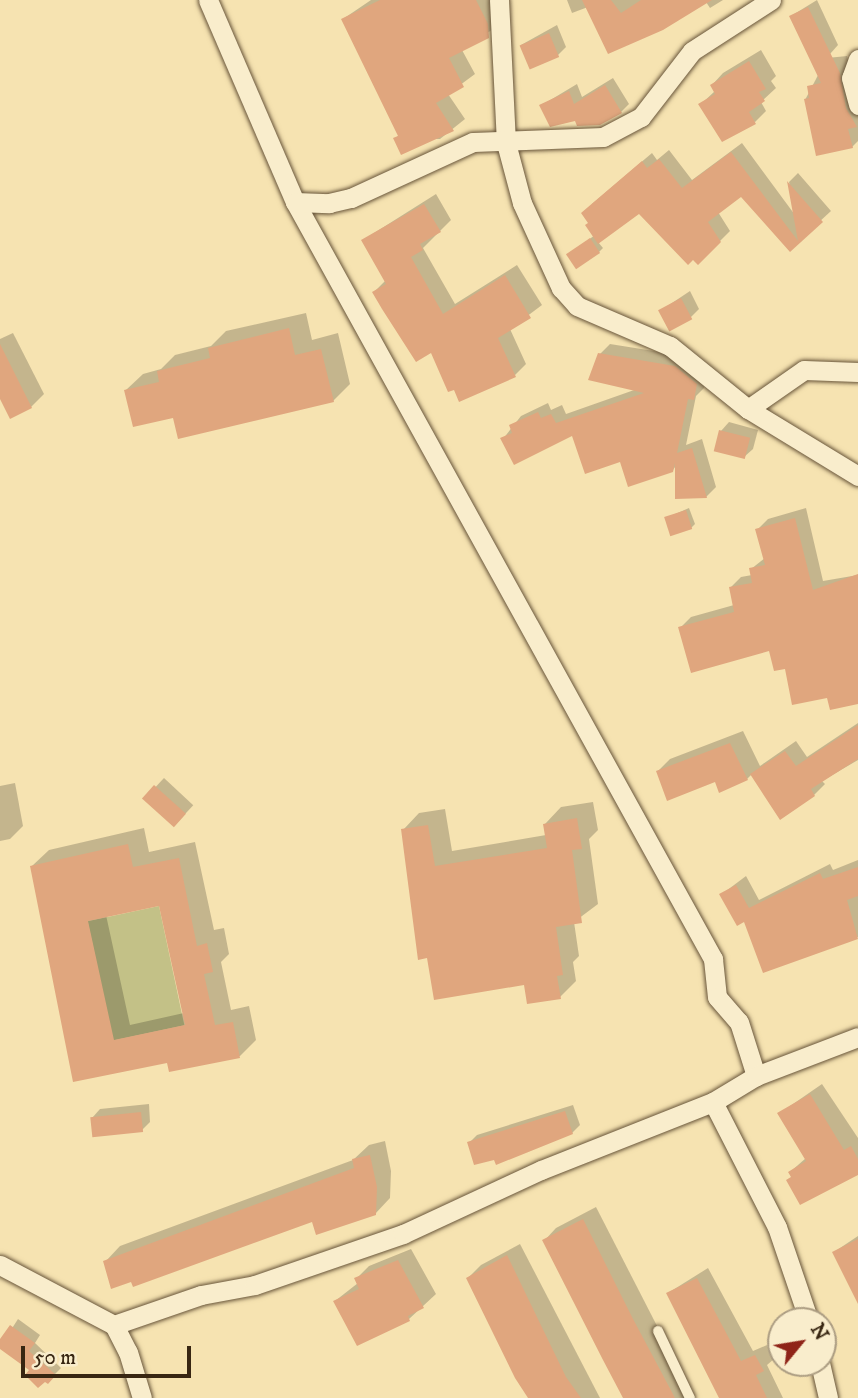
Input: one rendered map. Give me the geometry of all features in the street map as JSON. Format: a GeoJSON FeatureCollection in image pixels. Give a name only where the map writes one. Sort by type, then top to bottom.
{"type":"FeatureCollection","features":[{"type":"Feature","properties":{"kind":"street"},"geometry":{"type":"LineString","coordinates":[[208,0],[296,202],[713,959],[717,997],[739,1022],[755,1076]]}},
{"type":"Feature","properties":{"kind":"street"},"geometry":{"type":"LineString","coordinates":[[499,0],[506,143],[522,203],[545,259],[577,306],[670,346],[748,409],[858,476]]}},
{"type":"Feature","properties":{"kind":"street"},"geometry":{"type":"LineString","coordinates":[[296,202],[329,203],[351,198],[462,145],[579,141],[626,126],[650,107],[692,51],[771,0]]}},
{"type":"Feature","properties":{"kind":"street"},"geometry":{"type":"LineString","coordinates":[[858,58],[850,78],[858,106]]}},
{"type":"Feature","properties":{"kind":"street"},"geometry":{"type":"LineString","coordinates":[[748,409],[804,370],[858,372]]}},
{"type":"Feature","properties":{"kind":"street"},"geometry":{"type":"LineString","coordinates":[[114,1325],[201,1295],[255,1285],[403,1234],[541,1170],[713,1102],[755,1076],[858,1037]]}},
{"type":"Feature","properties":{"kind":"street"},"geometry":{"type":"LineString","coordinates":[[713,1102],[777,1227],[804,1307]]}},
{"type":"Feature","properties":{"kind":"street"},"geometry":{"type":"LineString","coordinates":[[0,1265],[114,1325],[128,1352],[142,1398]]}},
{"type":"Feature","properties":{"kind":"street"},"geometry":{"type":"LineString","coordinates":[[823,1377],[828,1398]]}},
{"type":"Feature","properties":{"kind":"lane"},"geometry":{"type":"LineString","coordinates":[[658,1331],[690,1398]]}},
{"type":"Feature","properties":{"kind":"shaded area"},"geometry":{"type":"Polygon","coordinates":[[[159,906],[184,1025],[113,1041],[88,921],[159,906]]]}},
{"type":"Feature","properties":{"kind":"building"},"geometry":{"type":"Polygon","coordinates":[[[380,0],[476,0],[488,24],[489,38],[449,58],[464,87],[436,103],[454,131],[401,155],[393,138],[398,136],[341,19],[380,0]]]}},
{"type":"Feature","properties":{"kind":"building"},"geometry":{"type":"Polygon","coordinates":[[[582,0],[611,0],[621,13],[641,0],[712,0],[663,30],[608,54],[582,0]]]}},
{"type":"Feature","properties":{"kind":"building"},"geometry":{"type":"Polygon","coordinates":[[[808,7],[840,73],[846,108],[857,127],[848,129],[853,148],[816,156],[804,99],[809,98],[807,86],[821,83],[789,16],[808,7]]]}},
{"type":"Feature","properties":{"kind":"building"},"geometry":{"type":"Polygon","coordinates":[[[549,33],[559,57],[530,69],[520,46],[549,33]]]}},
{"type":"Feature","properties":{"kind":"building"},"geometry":{"type":"Polygon","coordinates":[[[749,61],[766,89],[759,92],[765,101],[749,112],[756,124],[722,142],[698,104],[715,94],[710,85],[749,61]]]}},
{"type":"Feature","properties":{"kind":"building"},"geometry":{"type":"Polygon","coordinates":[[[605,85],[622,113],[600,125],[577,126],[575,121],[550,127],[539,105],[569,91],[574,104],[605,85]]]}},
{"type":"Feature","properties":{"kind":"building"},"geometry":{"type":"Polygon","coordinates":[[[731,152],[798,241],[787,181],[823,222],[790,252],[741,197],[708,222],[721,242],[698,265],[693,260],[688,265],[639,214],[598,244],[585,225],[588,223],[581,213],[642,161],[647,168],[659,159],[682,188],[731,152]]]}},
{"type":"Feature","properties":{"kind":"building"},"geometry":{"type":"Polygon","coordinates":[[[424,204],[441,232],[420,244],[423,250],[411,257],[443,314],[505,275],[531,318],[498,338],[516,377],[459,402],[454,390],[448,392],[431,353],[416,362],[382,309],[372,292],[386,284],[361,240],[424,204]]]}},
{"type":"Feature","properties":{"kind":"building"},"geometry":{"type":"Polygon","coordinates":[[[590,238],[600,253],[576,269],[566,254],[590,238]]]}},
{"type":"Feature","properties":{"kind":"building"},"geometry":{"type":"Polygon","coordinates":[[[681,298],[692,319],[669,331],[658,310],[681,298]]]}},
{"type":"Feature","properties":{"kind":"building"},"geometry":{"type":"Polygon","coordinates":[[[289,328],[295,355],[321,349],[334,402],[178,439],[173,418],[133,427],[124,390],[159,382],[157,371],[210,358],[208,348],[289,328]]]}},
{"type":"Feature","properties":{"kind":"building"},"geometry":{"type":"Polygon","coordinates":[[[0,344],[32,408],[10,419],[0,399],[0,344]]]}},
{"type":"Feature","properties":{"kind":"building"},"geometry":{"type":"Polygon","coordinates":[[[598,353],[675,366],[697,384],[694,400],[688,399],[677,453],[692,448],[707,498],[675,499],[675,463],[673,472],[628,487],[620,462],[585,474],[572,436],[514,465],[500,438],[512,433],[509,425],[538,412],[541,418],[551,414],[556,423],[644,393],[588,380],[598,353]]]}},
{"type":"Feature","properties":{"kind":"building"},"geometry":{"type":"Polygon","coordinates":[[[719,430],[750,438],[745,459],[714,451],[719,430]]]}},
{"type":"Feature","properties":{"kind":"building"},"geometry":{"type":"Polygon","coordinates":[[[686,510],[692,529],[670,536],[664,517],[686,510]]]}},
{"type":"Feature","properties":{"kind":"building"},"geometry":{"type":"Polygon","coordinates":[[[795,518],[813,590],[858,574],[858,704],[830,710],[827,698],[792,705],[785,669],[774,671],[769,651],[691,673],[678,627],[734,612],[729,587],[752,583],[749,568],[765,565],[755,529],[795,518]]]}},
{"type":"Feature","properties":{"kind":"building"},"geometry":{"type":"Polygon","coordinates":[[[858,725],[858,759],[811,789],[815,796],[780,820],[750,774],[785,751],[796,766],[858,725]]]}},
{"type":"Feature","properties":{"kind":"building"},"geometry":{"type":"Polygon","coordinates":[[[730,743],[748,780],[719,793],[715,782],[667,801],[656,771],[730,743]]]}},
{"type":"Feature","properties":{"kind":"building"},"geometry":{"type":"Polygon","coordinates":[[[154,785],[186,814],[174,827],[142,798],[154,785]]]}},
{"type":"Feature","properties":{"kind":"building"},"geometry":{"type":"Polygon","coordinates":[[[577,818],[582,849],[572,850],[582,923],[556,927],[563,975],[557,976],[561,999],[527,1004],[524,985],[434,1000],[427,958],[418,960],[401,829],[428,825],[435,866],[547,848],[543,824],[577,818]]]}},
{"type":"Feature","properties":{"kind":"building"},"geometry":{"type":"Polygon","coordinates":[[[128,844],[133,867],[179,858],[197,946],[207,943],[213,972],[204,974],[215,1025],[233,1022],[240,1058],[169,1072],[167,1063],[73,1082],[30,866],[128,844]],[[159,906],[88,921],[114,1040],[185,1025],[159,906]]]}},
{"type":"Feature","properties":{"kind":"building"},"geometry":{"type":"Polygon","coordinates":[[[858,867],[858,896],[847,900],[858,939],[763,973],[744,922],[737,926],[719,894],[736,885],[749,908],[820,873],[823,879],[858,867]]]}},
{"type":"Feature","properties":{"kind":"building"},"geometry":{"type":"Polygon","coordinates":[[[810,1094],[844,1150],[851,1146],[858,1159],[858,1175],[800,1205],[786,1180],[791,1177],[788,1172],[806,1161],[777,1113],[810,1094]]]}},
{"type":"Feature","properties":{"kind":"building"},"geometry":{"type":"Polygon","coordinates":[[[565,1111],[573,1134],[496,1165],[494,1160],[474,1165],[467,1142],[565,1111]]]}},
{"type":"Feature","properties":{"kind":"building"},"geometry":{"type":"Polygon","coordinates":[[[141,1112],[143,1132],[92,1137],[90,1117],[141,1112]]]}},
{"type":"Feature","properties":{"kind":"building"},"geometry":{"type":"Polygon","coordinates":[[[370,1155],[377,1187],[376,1215],[316,1235],[312,1222],[133,1287],[131,1282],[111,1289],[103,1261],[354,1168],[352,1159],[370,1155]]]}},
{"type":"Feature","properties":{"kind":"building"},"geometry":{"type":"Polygon","coordinates":[[[583,1219],[675,1398],[623,1398],[603,1360],[542,1240],[583,1219]]]}},
{"type":"Feature","properties":{"kind":"building"},"geometry":{"type":"Polygon","coordinates":[[[858,1239],[858,1304],[832,1252],[858,1239]]]}},
{"type":"Feature","properties":{"kind":"building"},"geometry":{"type":"Polygon","coordinates":[[[507,1255],[566,1377],[581,1398],[528,1398],[515,1378],[466,1278],[507,1255]]]}},
{"type":"Feature","properties":{"kind":"building"},"geometry":{"type":"Polygon","coordinates":[[[398,1260],[424,1308],[408,1316],[410,1321],[357,1346],[333,1301],[359,1289],[354,1278],[398,1260]]]}},
{"type":"Feature","properties":{"kind":"building"},"geometry":{"type":"Polygon","coordinates":[[[697,1278],[741,1361],[755,1355],[764,1371],[756,1375],[767,1398],[719,1398],[666,1293],[697,1278]]]}},
{"type":"Feature","properties":{"kind":"building"},"geometry":{"type":"Polygon","coordinates":[[[10,1325],[35,1343],[29,1351],[56,1375],[48,1384],[45,1382],[38,1388],[25,1375],[29,1370],[0,1349],[0,1339],[10,1325]]]}}]}
